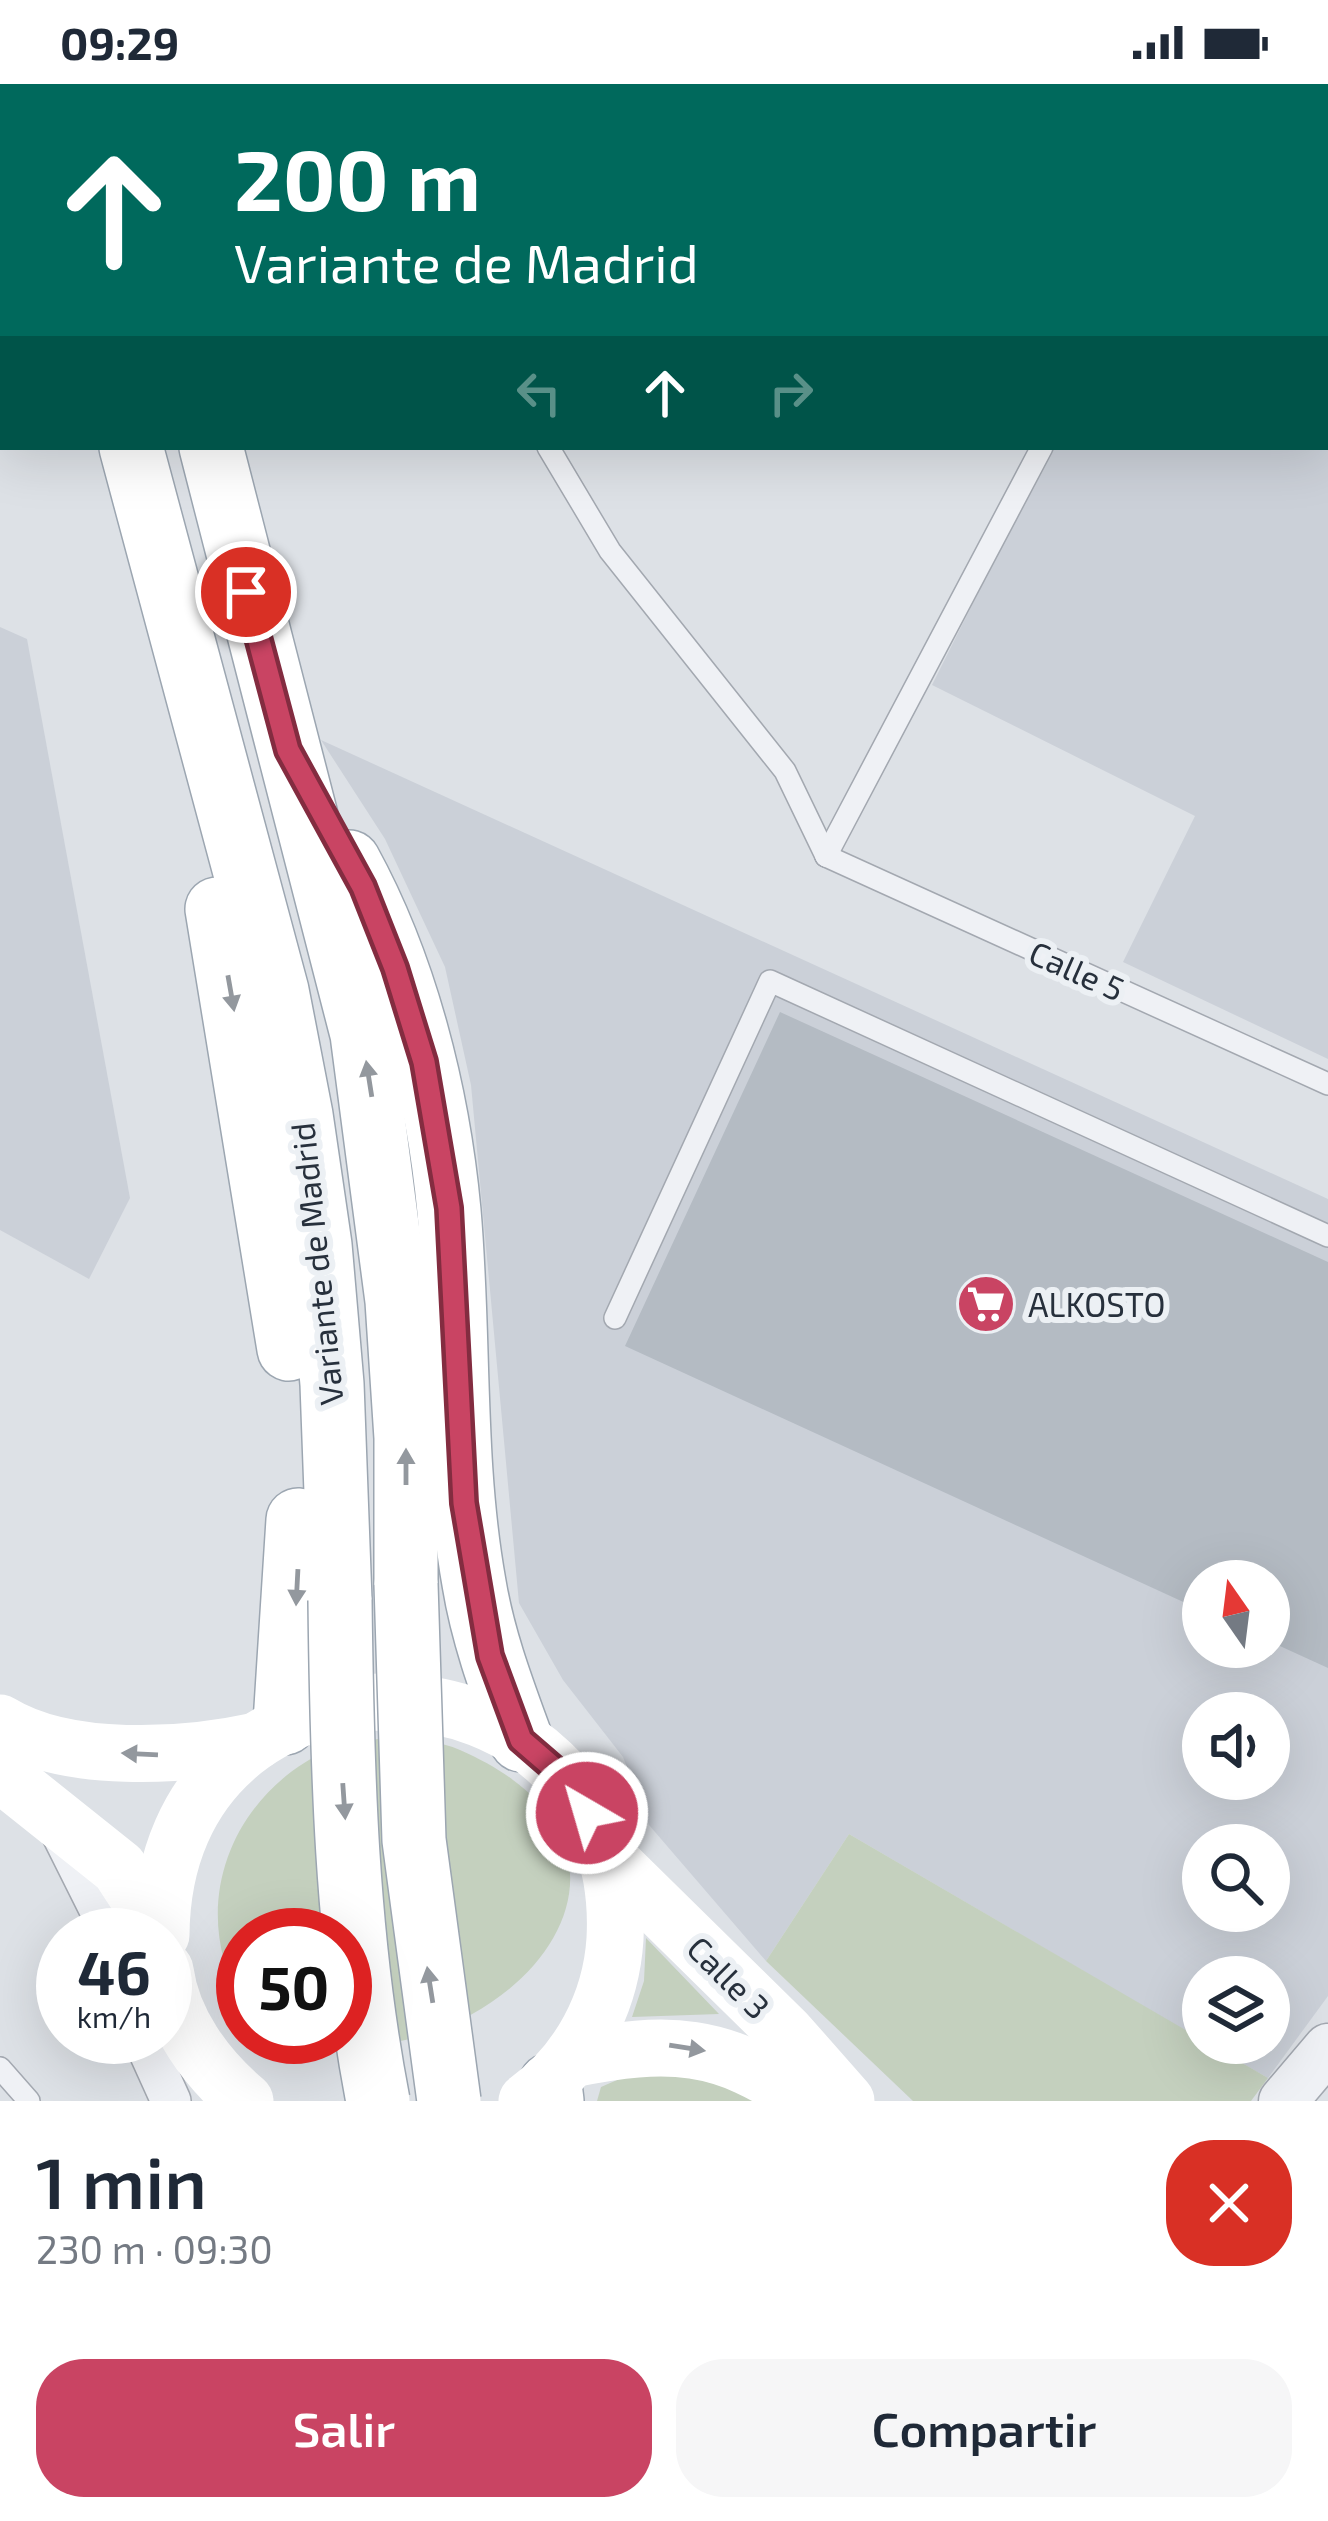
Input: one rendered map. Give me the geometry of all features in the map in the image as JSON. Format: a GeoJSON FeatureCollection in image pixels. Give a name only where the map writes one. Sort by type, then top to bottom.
{"type":"FeatureCollection","features":[{"type":"Feature","properties":{"kind":"main road","name":"Variante de Madrid"},"geometry":{"type":"LineString","coordinates":[[132,450],[195,701],[277,991],[301,1115],[320,1245],[332,1384],[341,1759],[353,1919],[378,2101]]}},
{"type":"Feature","properties":{"kind":"main road"},"geometry":{"type":"LineString","coordinates":[[212,450],[362,1034],[383,1168],[406,1438],[414,1840],[449,2101]]}},
{"type":"Feature","properties":{"kind":"main road"},"geometry":{"type":"LineString","coordinates":[[158,1908],[184,1824],[215,1778],[270,1732],[298,1584],[298,1426],[280,1282],[209,862],[195,701]]}},
{"type":"Feature","properties":{"kind":"main road"},"geometry":{"type":"LineString","coordinates":[[286,743],[363,887],[424,1062],[449,1208],[464,1503],[474,1583],[490,1656],[521,1740]]}},
{"type":"Feature","properties":{"kind":"main road"},"geometry":{"type":"LineString","coordinates":[[0,1723],[99,1750],[146,1756],[196,1754],[350,1701],[419,1700],[486,1719],[521,1740],[558,1772],[587,1813],[607,1858],[616,1910],[614,1962],[599,2013],[550,2086]]}},
{"type":"Feature","properties":{"kind":"main road"},"geometry":{"type":"LineString","coordinates":[[0,1772],[119,1868],[135,1908]]}},
{"type":"Feature","properties":{"kind":"main road","name":"Calle 3"},"geometry":{"type":"LineString","coordinates":[[607,1858],[786,2033],[846,2101]]}},
{"type":"Feature","properties":{"kind":"main road"},"geometry":{"type":"LineString","coordinates":[[192,2040],[245,2101]]}},
{"type":"Feature","properties":{"kind":"main road","name":"Calle 3"},"geometry":{"type":"LineString","coordinates":[[550,2086],[643,2045],[688,2045],[739,2062],[804,2101]]}},
{"type":"Feature","properties":{"kind":"street"},"geometry":{"type":"LineString","coordinates":[[1283,2101],[1328,2048]]}},
{"type":"Feature","properties":{"kind":"street"},"geometry":{"type":"LineString","coordinates":[[154,2064],[171,2101]]}},
{"type":"Feature","properties":{"kind":"street"},"geometry":{"type":"LineString","coordinates":[[1321,2101],[1328,2092]]}},
{"type":"Feature","properties":{"kind":"lane"},"geometry":{"type":"LineString","coordinates":[[550,450],[610,551],[785,771],[826,856]]}},
{"type":"Feature","properties":{"kind":"lane"},"geometry":{"type":"LineString","coordinates":[[826,856],[1040,450]]}},
{"type":"Feature","properties":{"kind":"lane","name":"Calle 5"},"geometry":{"type":"LineString","coordinates":[[826,856],[1328,1084]]}},
{"type":"Feature","properties":{"kind":"lane"},"geometry":{"type":"LineString","coordinates":[[615,1318],[770,981],[1328,1236]]}},
{"type":"Feature","properties":{"kind":"lane"},"geometry":{"type":"LineString","coordinates":[[0,2068],[29,2101]]}},
{"type":"Feature","properties":{"kind":"shaded area"},"geometry":{"type":"Polygon","coordinates":[[[1050,450],[1328,450],[1328,1059],[1123,962],[1195,816],[932,685],[1050,450]]]}},
{"type":"Feature","properties":{"kind":"shaded area"},"geometry":{"type":"Polygon","coordinates":[[[0,627],[27,639],[130,1198],[89,1279],[0,1230],[0,627]]]}},
{"type":"Feature","properties":{"kind":"shaded area","name":"ALKOSTO"},"geometry":{"type":"Polygon","coordinates":[[[321,740],[1328,1199],[1328,1996],[1290,2048],[1290,1956],[1182,1956],[1182,2029],[849,1834],[766,1961],[649,1825],[623,1757],[563,1680],[519,1603],[471,1085],[445,967],[385,839],[321,740]]]}},
{"type":"Feature","properties":{"kind":"shaded area","name":"ALKOSTO"},"geometry":{"type":"Polygon","coordinates":[[[1244,2064],[1278,2064],[1268,2078],[1244,2064]]]}},
{"type":"Feature","properties":{"kind":"green space"},"geometry":{"type":"Polygon","coordinates":[[[397,1737],[460,1750],[533,1797],[566,1850],[567,1906],[539,1959],[490,2003],[424,2035],[372,2044],[372,1908],[219,1908],[228,1857],[267,1793],[297,1768],[332,1748],[397,1737]]]}},
{"type":"Feature","properties":{"kind":"green space"},"geometry":{"type":"Polygon","coordinates":[[[849,1834],[1182,2028],[1182,2064],[1244,2064],[1268,2078],[1251,2101],[913,2101],[766,1961],[849,1834]]]}},
{"type":"Feature","properties":{"kind":"green space"},"geometry":{"type":"Polygon","coordinates":[[[646,1938],[719,2014],[632,2017],[644,1981],[646,1938]]]}},
{"type":"Feature","properties":{"kind":"green space"},"geometry":{"type":"Polygon","coordinates":[[[647,2067],[789,2101],[597,2101],[601,2087],[647,2067]]]}},
{"type":"Feature","properties":{"kind":"building","name":"ALKOSTO"},"geometry":{"type":"Polygon","coordinates":[[[780,1012],[1328,1262],[1328,1668],[1290,1651],[1290,1560],[1182,1560],[1182,1601],[625,1346],[780,1012]]]}},
{"type":"Feature","properties":{"kind":"place","name":"ALKOSTO"},"geometry":{"type":"Point","coordinates":[986,1304]}},
{"type":"Feature","properties":{"kind":"route"},"geometry":{"type":"LineString","coordinates":[[246,592],[288,750],[363,887],[424,1062],[449,1208],[464,1503],[490,1656],[521,1740],[558,1772],[587,1813]]}}]}
